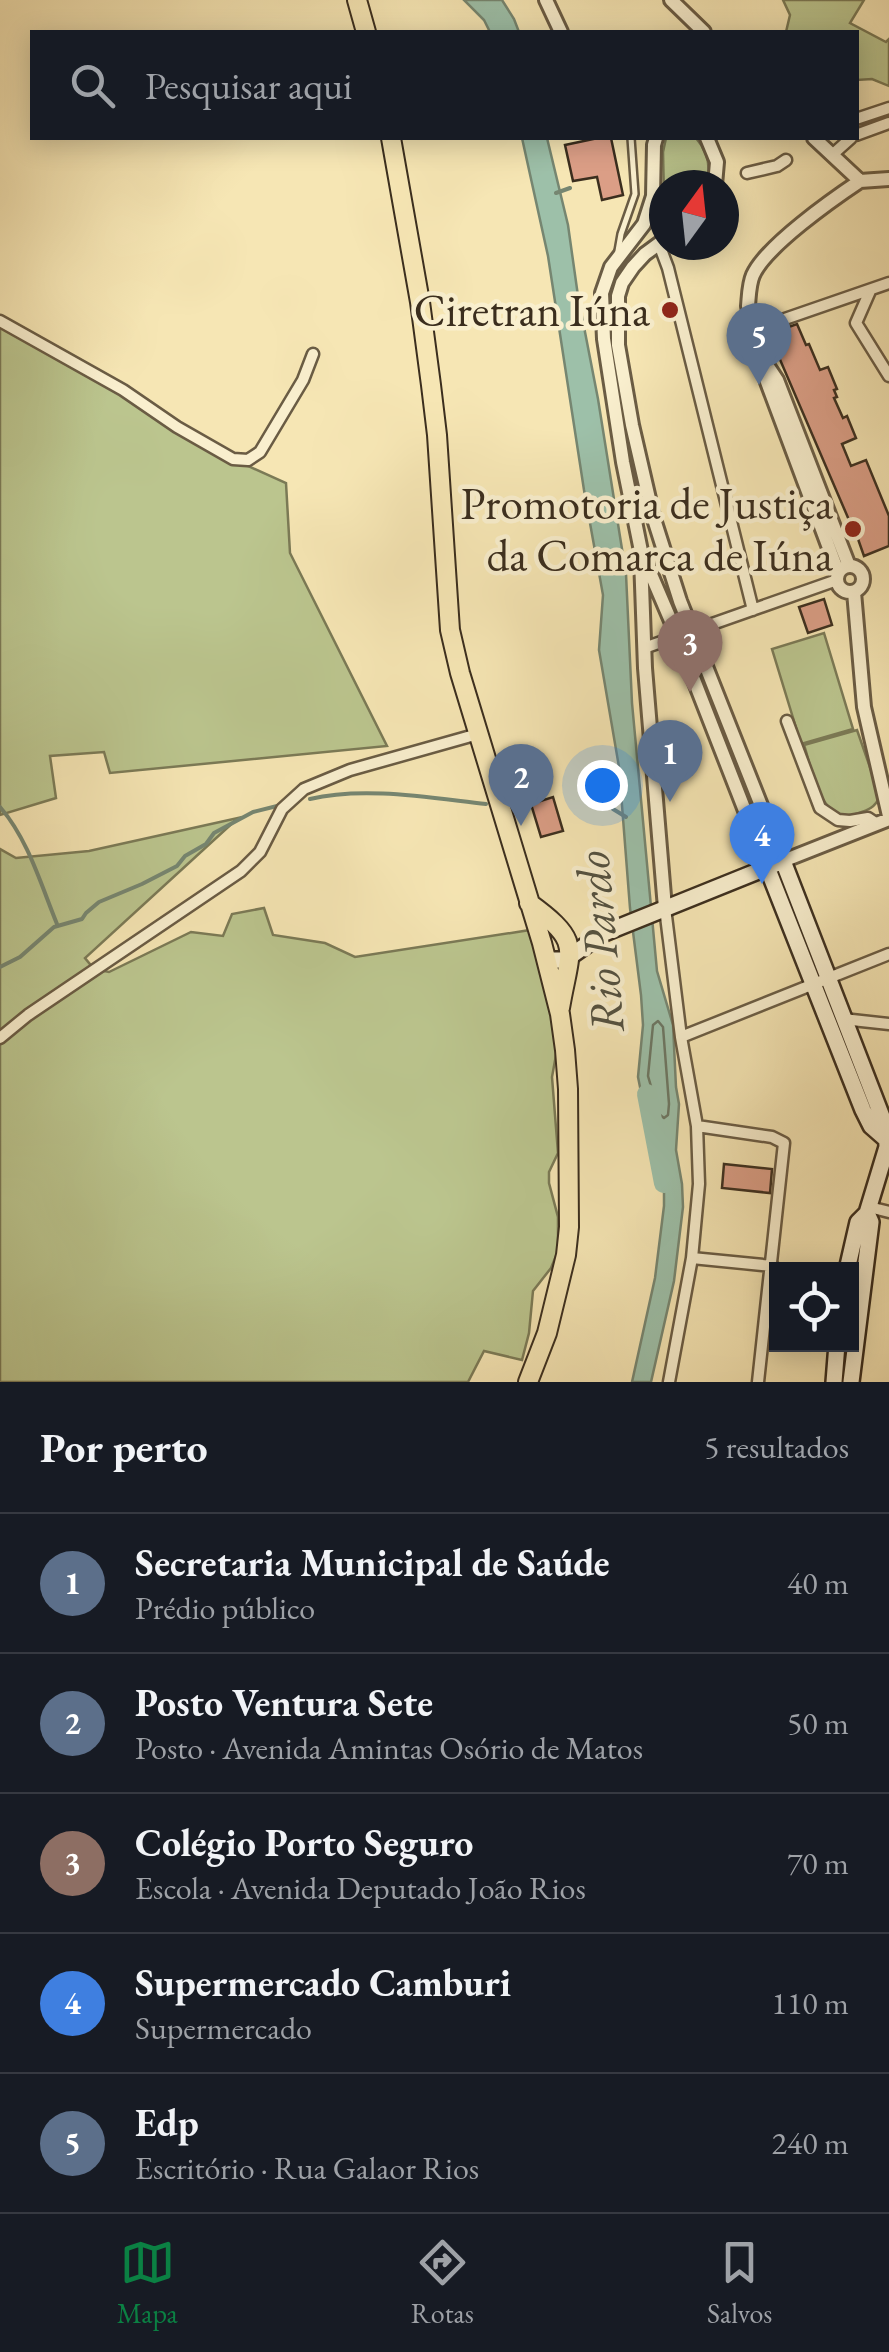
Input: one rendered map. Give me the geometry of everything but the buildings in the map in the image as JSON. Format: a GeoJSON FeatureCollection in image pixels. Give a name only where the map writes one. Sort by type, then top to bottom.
{"type":"FeatureCollection","features":[{"type":"Feature","properties":{"kind":"main road"},"geometry":{"type":"LineString","coordinates":[[357,0],[365,30]]}},
{"type":"Feature","properties":{"kind":"main road"},"geometry":{"type":"LineString","coordinates":[[391,140],[420,302],[435,418],[450,630],[560,1014],[568,1089],[569,1227],[558,1293],[528,1382]]}},
{"type":"Feature","properties":{"kind":"main road"},"geometry":{"type":"LineString","coordinates":[[544,951],[559,961],[571,958],[604,933],[783,861],[820,983],[871,1126],[888,1144]]}},
{"type":"Feature","properties":{"kind":"main road"},"geometry":{"type":"LineString","coordinates":[[767,868],[820,983],[843,1018],[885,1122],[888,1144],[868,1210],[858,1222],[850,1262]]}},
{"type":"Feature","properties":{"kind":"main road"},"geometry":{"type":"LineString","coordinates":[[529,904],[564,932],[571,958],[560,1014]]}},
{"type":"Feature","properties":{"kind":"main road"},"geometry":{"type":"LineString","coordinates":[[544,951],[551,934],[604,933]]}},
{"type":"Feature","properties":{"kind":"main road"},"geometry":{"type":"LineString","coordinates":[[851,1382],[870,1222],[868,1210]]}},
{"type":"Feature","properties":{"kind":"main road"},"geometry":{"type":"LineString","coordinates":[[834,1382],[836,1352]]}},
{"type":"Feature","properties":{"kind":"street"},"geometry":{"type":"LineString","coordinates":[[546,0],[561,30]]}},
{"type":"Feature","properties":{"kind":"street"},"geometry":{"type":"LineString","coordinates":[[671,0],[702,30]]}},
{"type":"Feature","properties":{"kind":"street"},"geometry":{"type":"LineString","coordinates":[[859,118],[889,108]]}},
{"type":"Feature","properties":{"kind":"street"},"geometry":{"type":"LineString","coordinates":[[859,134],[889,123]]}},
{"type":"Feature","properties":{"kind":"street"},"geometry":{"type":"LineString","coordinates":[[654,170],[655,140]]}},
{"type":"Feature","properties":{"kind":"street"},"geometry":{"type":"LineString","coordinates":[[708,140],[717,170]]}},
{"type":"Feature","properties":{"kind":"street"},"geometry":{"type":"LineString","coordinates":[[822,140],[860,181]]}},
{"type":"Feature","properties":{"kind":"street"},"geometry":{"type":"LineString","coordinates":[[832,154],[849,140]]}},
{"type":"Feature","properties":{"kind":"street"},"geometry":{"type":"LineString","coordinates":[[747,174],[786,160]]}},
{"type":"Feature","properties":{"kind":"street"},"geometry":{"type":"LineString","coordinates":[[854,592],[841,589],[841,573],[767,382],[748,306],[749,293],[752,276],[768,255],[816,212],[860,181],[889,179]]}},
{"type":"Feature","properties":{"kind":"street"},"geometry":{"type":"LineString","coordinates":[[649,210],[644,224],[606,280],[601,318],[641,551],[659,910],[697,1126],[699,1197],[669,1382]]}},
{"type":"Feature","properties":{"kind":"street"},"geometry":{"type":"LineString","coordinates":[[649,252],[622,283],[617,326],[647,493],[692,631],[783,861],[885,820]]}},
{"type":"Feature","properties":{"kind":"street"},"geometry":{"type":"LineString","coordinates":[[666,260],[753,610]]}},
{"type":"Feature","properties":{"kind":"street"},"geometry":{"type":"LineString","coordinates":[[754,330],[889,283]]}},
{"type":"Feature","properties":{"kind":"street"},"geometry":{"type":"LineString","coordinates":[[870,291],[856,323],[889,376]]}},
{"type":"Feature","properties":{"kind":"street"},"geometry":{"type":"LineString","coordinates":[[0,320],[233,459],[248,460],[260,452],[303,380],[312,354]]}},
{"type":"Feature","properties":{"kind":"street"},"geometry":{"type":"LineString","coordinates":[[641,551],[767,868]]}},
{"type":"Feature","properties":{"kind":"street"},"geometry":{"type":"LineString","coordinates":[[644,648],[857,568],[863,583],[854,592],[864,707],[885,820]]}},
{"type":"Feature","properties":{"kind":"street"},"geometry":{"type":"LineString","coordinates":[[787,721],[820,808],[838,820],[885,820]]}},
{"type":"Feature","properties":{"kind":"street"},"geometry":{"type":"LineString","coordinates":[[0,1038],[241,872],[260,852],[282,809],[304,789],[350,770],[478,734]]}},
{"type":"Feature","properties":{"kind":"street"},"geometry":{"type":"LineString","coordinates":[[682,1036],[889,954]]}},
{"type":"Feature","properties":{"kind":"street"},"geometry":{"type":"LineString","coordinates":[[843,1018],[889,1024]]}},
{"type":"Feature","properties":{"kind":"street"},"geometry":{"type":"LineString","coordinates":[[697,1126],[783,1141],[772,1262]]}},
{"type":"Feature","properties":{"kind":"street"},"geometry":{"type":"LineString","coordinates":[[868,1210],[889,1212]]}},
{"type":"Feature","properties":{"kind":"street"},"geometry":{"type":"LineString","coordinates":[[692,1258],[769,1266]]}},
{"type":"Feature","properties":{"kind":"street"},"geometry":{"type":"LineString","coordinates":[[758,1382],[769,1291]]}},
{"type":"Feature","properties":{"kind":"lane"},"geometry":{"type":"LineString","coordinates":[[617,260],[635,194],[631,140]]}},
{"type":"Feature","properties":{"kind":"shaded area"},"geometry":{"type":"Polygon","coordinates":[[[783,0],[864,0],[850,23],[886,42],[889,39],[889,86],[872,79],[859,80],[859,30],[786,30],[790,15],[783,0]]]}},
{"type":"Feature","properties":{"kind":"shaded area"},"geometry":{"type":"Polygon","coordinates":[[[666,140],[697,140],[708,160],[709,170],[663,170],[666,140]]]}},
{"type":"Feature","properties":{"kind":"shaded area"},"geometry":{"type":"Polygon","coordinates":[[[0,319],[237,461],[286,483],[290,553],[387,746],[110,773],[104,752],[50,756],[56,798],[0,815],[0,319]]]}},
{"type":"Feature","properties":{"kind":"shaded area"},"geometry":{"type":"Polygon","coordinates":[[[824,633],[853,729],[801,744],[772,649],[824,633]]]}},
{"type":"Feature","properties":{"kind":"shaded area"},"geometry":{"type":"Polygon","coordinates":[[[857,730],[880,796],[868,810],[844,816],[826,804],[804,745],[857,730]]]}},
{"type":"Feature","properties":{"kind":"shaded area"},"geometry":{"type":"Polygon","coordinates":[[[238,818],[85,958],[94,969],[109,972],[191,932],[223,936],[232,914],[264,908],[273,935],[325,943],[355,957],[530,930],[558,1044],[552,1077],[558,1153],[549,1172],[549,1183],[558,1217],[558,1251],[551,1268],[533,1291],[522,1360],[484,1351],[468,1382],[0,1382],[0,849],[16,858],[89,851],[238,818]]]}},
{"type":"Feature","properties":{"kind":"water"},"geometry":{"type":"Polygon","coordinates":[[[464,0],[502,0],[518,30],[489,30],[464,0]]]}},
{"type":"Feature","properties":{"kind":"water"},"geometry":{"type":"Polygon","coordinates":[[[522,140],[547,140],[568,225],[598,399],[626,574],[632,703],[657,971],[673,1025],[679,1104],[676,1150],[683,1207],[674,1281],[651,1382],[632,1382],[655,1278],[664,1186],[654,1128],[638,1077],[643,1025],[641,995],[619,767],[599,650],[603,595],[548,256],[522,140]]]}},
{"type":"Feature","properties":{"kind":"waterway"},"geometry":{"type":"LineString","coordinates":[[556,193],[570,188]]}},
{"type":"Feature","properties":{"kind":"waterway"},"geometry":{"type":"LineString","coordinates":[[310,799],[375,793],[486,804]]}},
{"type":"Feature","properties":{"kind":"waterway"},"geometry":{"type":"LineString","coordinates":[[0,967],[20,957],[54,927],[82,919],[99,902],[177,866],[214,833],[253,812],[281,805]]}},
{"type":"Feature","properties":{"kind":"waterway"},"geometry":{"type":"LineString","coordinates":[[0,807],[26,848],[57,924]]}},
{"type":"Feature","properties":{"kind":"waterway"},"geometry":{"type":"LineString","coordinates":[[613,809],[626,817]]}},
{"type":"Feature","properties":{"kind":"waterway","name":"Rio Pardo"},"geometry":{"type":"LineString","coordinates":[[647,1094],[664,1183]]}},
{"type":"Feature","properties":{"kind":"place","name":"Ciretran Iúna"},"geometry":{"type":"Point","coordinates":[670,310]}},
{"type":"Feature","properties":{"kind":"place","name":"Edp"},"geometry":{"type":"Point","coordinates":[759,385]}},
{"type":"Feature","properties":{"kind":"place","name":"Promotoria de Justiça da Comarca de Iúna"},"geometry":{"type":"Point","coordinates":[853,529]}},
{"type":"Feature","properties":{"kind":"place","name":"Colégio Porto Seguro"},"geometry":{"type":"Point","coordinates":[690,692]}},
{"type":"Feature","properties":{"kind":"place","name":"Secretaria Municipal de Saúde"},"geometry":{"type":"Point","coordinates":[670,802]}},
{"type":"Feature","properties":{"kind":"place","name":"Posto Ventura Sete"},"geometry":{"type":"Point","coordinates":[521,826]}},
{"type":"Feature","properties":{"kind":"place","name":"Supermercado Camburi"},"geometry":{"type":"Point","coordinates":[762,884]}}]}
